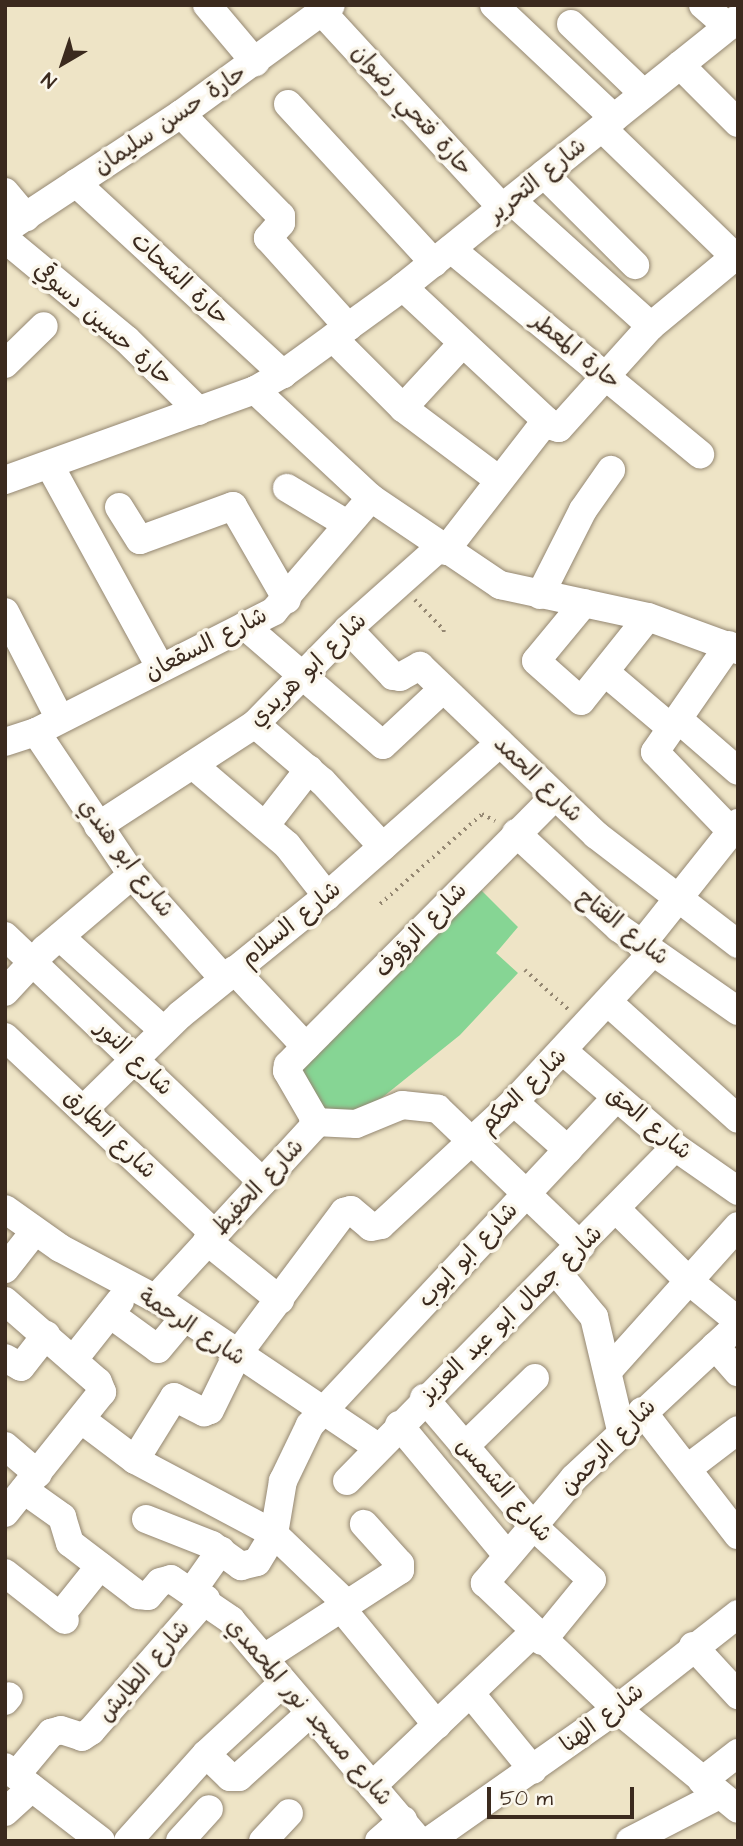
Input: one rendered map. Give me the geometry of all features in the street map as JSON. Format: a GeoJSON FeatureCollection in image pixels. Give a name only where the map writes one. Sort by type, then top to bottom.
{"type":"FeatureCollection","features":[{"type":"Feature","properties":{"kind":"street"},"geometry":{"type":"LineString","coordinates":[[206,5],[255,61]]}},
{"type":"Feature","properties":{"kind":"street"},"geometry":{"type":"LineString","coordinates":[[494,5],[737,257]]}},
{"type":"Feature","properties":{"kind":"street"},"geometry":{"type":"LineString","coordinates":[[703,5],[733,23]]}},
{"type":"Feature","properties":{"kind":"street","name":"حارة حسن سليمان"},"geometry":{"type":"LineString","coordinates":[[16,223],[181,114],[327,9]]}},
{"type":"Feature","properties":{"kind":"street","name":"حارة فتحي رضوان"},"geometry":{"type":"LineString","coordinates":[[327,9],[507,204],[650,326]]}},
{"type":"Feature","properties":{"kind":"street","name":"شارع التحرير"},"geometry":{"type":"LineString","coordinates":[[5,480],[255,390],[283,374],[443,256],[733,23]]}},
{"type":"Feature","properties":{"kind":"street"},"geometry":{"type":"LineString","coordinates":[[571,24],[643,94]]}},
{"type":"Feature","properties":{"kind":"street"},"geometry":{"type":"LineString","coordinates":[[680,65],[738,123]]}},
{"type":"Feature","properties":{"kind":"street","name":"حارة المعطر"},"geometry":{"type":"LineString","coordinates":[[288,104],[443,256],[605,374],[700,454]]}},
{"type":"Feature","properties":{"kind":"street"},"geometry":{"type":"LineString","coordinates":[[181,114],[281,216],[281,223],[268,238],[402,408],[499,480]]}},
{"type":"Feature","properties":{"kind":"street"},"geometry":{"type":"LineString","coordinates":[[544,174],[635,265]]}},
{"type":"Feature","properties":{"kind":"street","name":"حارة الشحات"},"geometry":{"type":"LineString","coordinates":[[76,183],[283,374]]}},
{"type":"Feature","properties":{"kind":"street"},"geometry":{"type":"LineString","coordinates":[[5,192],[16,223]]}},
{"type":"Feature","properties":{"kind":"street","name":"حارة حسين دسوقي"},"geometry":{"type":"LineString","coordinates":[[5,239],[127,340],[199,411]]}},
{"type":"Feature","properties":{"kind":"street","name":"شارع ابو هريدي"},"geometry":{"type":"LineString","coordinates":[[98,826],[255,724],[348,629],[442,549],[499,480],[650,326],[737,257]]}},
{"type":"Feature","properties":{"kind":"street"},"geometry":{"type":"LineString","coordinates":[[403,287],[555,422]]}},
{"type":"Feature","properties":{"kind":"street"},"geometry":{"type":"LineString","coordinates":[[5,364],[44,326]]}},
{"type":"Feature","properties":{"kind":"street"},"geometry":{"type":"LineString","coordinates":[[402,408],[463,343]]}},
{"type":"Feature","properties":{"kind":"street"},"geometry":{"type":"LineString","coordinates":[[255,390],[370,498],[442,549],[500,585],[540,596],[648,617],[733,648],[675,723],[655,755],[735,827]]}},
{"type":"Feature","properties":{"kind":"street"},"geometry":{"type":"LineString","coordinates":[[50,466],[160,667]]}},
{"type":"Feature","properties":{"kind":"street"},"geometry":{"type":"LineString","coordinates":[[540,596],[578,518],[611,470]]}},
{"type":"Feature","properties":{"kind":"street"},"geometry":{"type":"LineString","coordinates":[[287,488],[347,524]]}},
{"type":"Feature","properties":{"kind":"street","name":"شارع السقعان"},"geometry":{"type":"LineString","coordinates":[[5,741],[48,726],[244,626],[287,600],[370,498]]}},
{"type":"Feature","properties":{"kind":"street"},"geometry":{"type":"LineString","coordinates":[[119,507],[140,540],[233,506],[287,600]]}},
{"type":"Feature","properties":{"kind":"street"},"geometry":{"type":"LineString","coordinates":[[584,603],[536,661],[581,701],[588,697],[648,617]]}},
{"type":"Feature","properties":{"kind":"street","name":"شارع ابو هندي"},"geometry":{"type":"LineString","coordinates":[[5,612],[48,726],[98,826],[132,875],[229,974],[297,1056]]}},
{"type":"Feature","properties":{"kind":"street"},"geometry":{"type":"LineString","coordinates":[[244,626],[383,745],[443,689]]}},
{"type":"Feature","properties":{"kind":"street","name":"شارع الحمد"},"geometry":{"type":"LineString","coordinates":[[348,629],[393,676],[400,677],[417,665],[555,796],[678,900],[738,944]]}},
{"type":"Feature","properties":{"kind":"street"},"geometry":{"type":"LineString","coordinates":[[606,673],[738,771]]}},
{"type":"Feature","properties":{"kind":"street"},"geometry":{"type":"LineString","coordinates":[[255,724],[309,769],[383,847]]}},
{"type":"Feature","properties":{"kind":"street","name":"شارع السلام"},"geometry":{"type":"LineString","coordinates":[[85,1108],[163,1030],[327,896],[500,743]]}},
{"type":"Feature","properties":{"kind":"street"},"geometry":{"type":"LineString","coordinates":[[193,765],[298,857],[327,896]]}},
{"type":"Feature","properties":{"kind":"street"},"geometry":{"type":"LineString","coordinates":[[265,827],[309,769]]}},
{"type":"Feature","properties":{"kind":"street","name":"شارع الرؤوف"},"geometry":{"type":"LineString","coordinates":[[297,1056],[514,834],[555,796]]}},
{"type":"Feature","properties":{"kind":"street","name":"شارع الحكم"},"geometry":{"type":"LineString","coordinates":[[280,1300],[344,1212],[353,1212],[371,1227],[385,1222],[514,1102],[588,1027],[610,1004],[678,900],[735,827]]}},
{"type":"Feature","properties":{"kind":"street","name":"شارع الفتاح"},"geometry":{"type":"LineString","coordinates":[[514,834],[647,949],[738,1011]]}},
{"type":"Feature","properties":{"kind":"street"},"geometry":{"type":"LineString","coordinates":[[5,992],[32,962],[132,875]]}},
{"type":"Feature","properties":{"kind":"street","name":"شارع النور"},"geometry":{"type":"LineString","coordinates":[[5,936],[262,1182]]}},
{"type":"Feature","properties":{"kind":"street"},"geometry":{"type":"LineString","coordinates":[[60,937],[163,1030]]}},
{"type":"Feature","properties":{"kind":"street"},"geometry":{"type":"LineString","coordinates":[[610,1004],[738,1119]]}},
{"type":"Feature","properties":{"kind":"street","name":"شارع الطارق"},"geometry":{"type":"LineString","coordinates":[[5,1037],[85,1108],[210,1237],[280,1300]]}},
{"type":"Feature","properties":{"kind":"street","name":"شارع الحق"},"geometry":{"type":"LineString","coordinates":[[563,1051],[675,1147],[738,1191]]}},
{"type":"Feature","properties":{"kind":"street","name":"شارع الحفيظ"},"geometry":{"type":"LineString","coordinates":[[74,1360],[110,1314],[143,1293],[210,1237],[315,1122],[287,1071],[297,1056]]}},
{"type":"Feature","properties":{"kind":"street","name":"شارع ابو ايوب"},"geometry":{"type":"LineString","coordinates":[[274,1534],[283,1481],[301,1438],[319,1412],[616,1098]]}},
{"type":"Feature","properties":{"kind":"street"},"geometry":{"type":"LineString","coordinates":[[514,1102],[568,1150]]}},
{"type":"Feature","properties":{"kind":"street"},"geometry":{"type":"LineString","coordinates":[[315,1122],[356,1124],[402,1105],[438,1109],[473,1139],[581,1246]]}},
{"type":"Feature","properties":{"kind":"street","name":"شارع جمال ابو عبد العزيز"},"geometry":{"type":"LineString","coordinates":[[346,1481],[424,1398],[617,1210],[675,1147]]}},
{"type":"Feature","properties":{"kind":"street","name":"شارع الرحمة"},"geometry":{"type":"LineString","coordinates":[[5,1209],[34,1232],[184,1318],[319,1412],[378,1447]]}},
{"type":"Feature","properties":{"kind":"street"},"geometry":{"type":"LineString","coordinates":[[617,1210],[689,1281],[738,1323]]}},
{"type":"Feature","properties":{"kind":"street"},"geometry":{"type":"LineString","coordinates":[[5,1269],[34,1232]]}},
{"type":"Feature","properties":{"kind":"street"},"geometry":{"type":"LineString","coordinates":[[608,1371],[689,1281],[734,1238]]}},
{"type":"Feature","properties":{"kind":"street"},"geometry":{"type":"LineString","coordinates":[[556,1271],[594,1317],[621,1430]]}},
{"type":"Feature","properties":{"kind":"street"},"geometry":{"type":"LineString","coordinates":[[135,1460],[174,1397],[204,1412],[209,1410],[237,1355],[280,1300]]}},
{"type":"Feature","properties":{"kind":"street"},"geometry":{"type":"LineString","coordinates":[[5,1301],[74,1360],[101,1388],[82,1420],[5,1513]]}},
{"type":"Feature","properties":{"kind":"street"},"geometry":{"type":"LineString","coordinates":[[110,1314],[158,1349],[184,1318]]}},
{"type":"Feature","properties":{"kind":"street","name":"شارع الرحمن"},"geometry":{"type":"LineString","coordinates":[[538,1637],[488,1590],[487,1578],[532,1525],[621,1430],[738,1323]]}},
{"type":"Feature","properties":{"kind":"street"},"geometry":{"type":"LineString","coordinates":[[5,1358],[21,1367],[46,1335]]}},
{"type":"Feature","properties":{"kind":"street"},"geometry":{"type":"LineString","coordinates":[[715,1346],[738,1372]]}},
{"type":"Feature","properties":{"kind":"street"},"geometry":{"type":"LineString","coordinates":[[464,1447],[535,1378]]}},
{"type":"Feature","properties":{"kind":"street","name":"شارع الشمس"},"geometry":{"type":"LineString","coordinates":[[424,1398],[532,1525],[590,1577],[591,1586],[538,1637]]}},
{"type":"Feature","properties":{"kind":"street"},"geometry":{"type":"LineString","coordinates":[[642,1411],[738,1535]]}},
{"type":"Feature","properties":{"kind":"street"},"geometry":{"type":"LineString","coordinates":[[82,1420],[135,1460],[274,1534],[345,1607],[437,1725]]}},
{"type":"Feature","properties":{"kind":"street"},"geometry":{"type":"LineString","coordinates":[[399,1425],[506,1554]]}},
{"type":"Feature","properties":{"kind":"street"},"geometry":{"type":"LineString","coordinates":[[688,1468],[738,1430]]}},
{"type":"Feature","properties":{"kind":"street"},"geometry":{"type":"LineString","coordinates":[[5,1447],[62,1517],[70,1542],[142,1597],[166,1579],[199,1595],[231,1558]]}},
{"type":"Feature","properties":{"kind":"street"},"geometry":{"type":"LineString","coordinates":[[146,1519],[231,1558],[257,1562],[274,1534]]}},
{"type":"Feature","properties":{"kind":"street"},"geometry":{"type":"LineString","coordinates":[[264,1658],[400,1570],[400,1564],[364,1524]]}},
{"type":"Feature","properties":{"kind":"street"},"geometry":{"type":"LineString","coordinates":[[5,1573],[62,1618],[100,1566]]}},
{"type":"Feature","properties":{"kind":"street","name":"شارع مسجد نور المحمدي"},"geometry":{"type":"LineString","coordinates":[[199,1595],[231,1620],[411,1830]]}},
{"type":"Feature","properties":{"kind":"street","name":"شارع الطايش"},"geometry":{"type":"LineString","coordinates":[[18,1777],[51,1733],[61,1730],[82,1737],[91,1731],[199,1595]]}},
{"type":"Feature","properties":{"kind":"street","name":"شارع الهنا"},"geometry":{"type":"LineString","coordinates":[[429,1841],[617,1709],[693,1646],[738,1614]]}},
{"type":"Feature","properties":{"kind":"street"},"geometry":{"type":"LineString","coordinates":[[372,1786],[471,1694],[538,1637],[617,1709],[720,1795]]}},
{"type":"Feature","properties":{"kind":"street"},"geometry":{"type":"LineString","coordinates":[[693,1646],[738,1695]]}},
{"type":"Feature","properties":{"kind":"street"},"geometry":{"type":"LineString","coordinates":[[128,1841],[206,1754],[283,1683]]}},
{"type":"Feature","properties":{"kind":"street"},"geometry":{"type":"LineString","coordinates":[[471,1694],[533,1770]]}},
{"type":"Feature","properties":{"kind":"street"},"geometry":{"type":"LineString","coordinates":[[206,1754],[230,1777],[239,1777],[309,1714]]}},
{"type":"Feature","properties":{"kind":"street"},"geometry":{"type":"LineString","coordinates":[[630,1841],[720,1795],[738,1754]]}},
{"type":"Feature","properties":{"kind":"street"},"geometry":{"type":"LineString","coordinates":[[5,1812],[18,1777],[97,1840]]}},
{"type":"Feature","properties":{"kind":"street"},"geometry":{"type":"LineString","coordinates":[[180,1841],[209,1809]]}},
{"type":"Feature","properties":{"kind":"street"},"geometry":{"type":"LineString","coordinates":[[263,1841],[289,1813]]}},
{"type":"Feature","properties":{"kind":"street"},"geometry":{"type":"LineString","coordinates":[[379,1841],[411,1830]]}},
{"type":"Feature","properties":{"kind":"path"},"geometry":{"type":"LineString","coordinates":[[399,584],[444,630],[443,636]]}},
{"type":"Feature","properties":{"kind":"path"},"geometry":{"type":"LineString","coordinates":[[380,904],[482,814],[514,834]]}},
{"type":"Feature","properties":{"kind":"path"},"geometry":{"type":"LineString","coordinates":[[525,971],[588,1027]]}},
{"type":"Feature","properties":{"kind":"green space"},"geometry":{"type":"Polygon","coordinates":[[[478,887],[518,927],[496,953],[518,973],[460,1035],[343,1129],[291,1074],[478,887]]]}}]}
